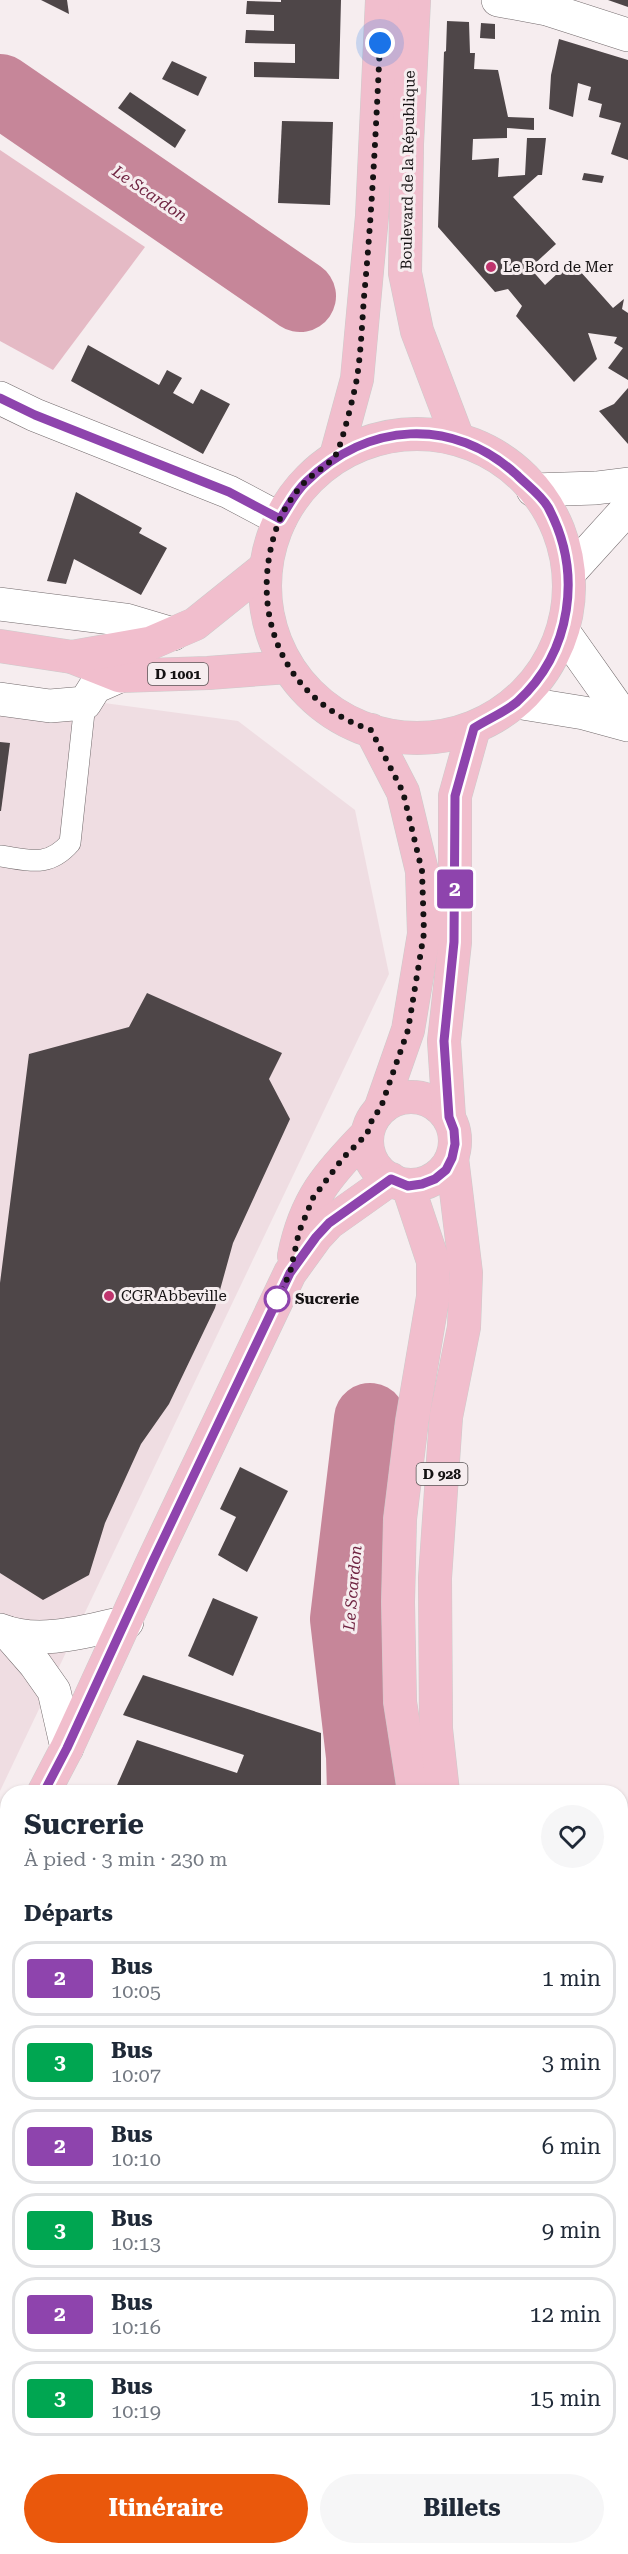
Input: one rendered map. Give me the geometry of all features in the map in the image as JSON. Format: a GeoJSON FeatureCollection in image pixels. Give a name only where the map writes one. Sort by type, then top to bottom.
{"type":"FeatureCollection","features":[{"type":"Feature","properties":{"kind":"main road","name":"Boulevard de la République"},"geometry":{"type":"LineString","coordinates":[[336,456],[357,379],[372,216],[382,0]]}},
{"type":"Feature","properties":{"kind":"main road","name":"Boulevard de la République"},"geometry":{"type":"LineString","coordinates":[[414,0],[407,144],[405,273],[417,331],[458,439]]}},
{"type":"Feature","properties":{"kind":"main road"},"geometry":{"type":"LineString","coordinates":[[429,433],[458,439],[491,453],[533,490],[547,506],[562,538],[569,573],[569,602],[563,631],[545,670],[516,702],[474,728],[438,737],[401,738],[349,722],[327,709],[288,667],[277,644],[266,606],[266,567],[280,519],[304,483],[336,456],[381,437],[429,433]]}},
{"type":"Feature","properties":{"kind":"main road"},"geometry":{"type":"LineString","coordinates":[[72,657],[151,643],[195,624],[266,567]]}},
{"type":"Feature","properties":{"kind":"main road","name":"D 1001"},"geometry":{"type":"LineString","coordinates":[[0,646],[72,657],[120,676],[288,667]]}},
{"type":"Feature","properties":{"kind":"main road"},"geometry":{"type":"LineString","coordinates":[[371,730],[403,792],[422,871],[424,933],[408,1030],[374,1121],[367,1150],[382,1175],[399,1182],[422,1184],[435,1179],[446,1170],[452,1158],[454,1130],[449,1117],[444,1041],[454,942],[455,796],[474,728]]}},
{"type":"Feature","properties":{"kind":"main road"},"geometry":{"type":"LineString","coordinates":[[290,1273],[299,1232],[313,1198],[343,1158],[394,1100],[410,1096],[425,1098],[439,1106],[449,1117]]}},
{"type":"Feature","properties":{"kind":"main road","name":"D 928"},"geometry":{"type":"LineString","coordinates":[[442,1785],[436,1729],[435,1578],[446,1418],[464,1327],[466,1284],[452,1158]]}},
{"type":"Feature","properties":{"kind":"main road"},"geometry":{"type":"LineString","coordinates":[[48,1785],[127,1622],[158,1551],[290,1273],[329,1223],[399,1182]]}},
{"type":"Feature","properties":{"kind":"main road","name":"D 928"},"geometry":{"type":"LineString","coordinates":[[399,1182],[432,1261],[433,1298],[412,1421],[400,1519],[398,1602],[400,1702],[413,1785]]}},
{"type":"Feature","properties":{"kind":"street"},"geometry":{"type":"LineString","coordinates":[[498,0],[546,9],[628,35]]}},
{"type":"Feature","properties":{"kind":"street"},"geometry":{"type":"LineString","coordinates":[[0,398],[45,419],[229,492],[280,519]]}},
{"type":"Feature","properties":{"kind":"street"},"geometry":{"type":"LineString","coordinates":[[533,490],[596,488],[628,484]]}},
{"type":"Feature","properties":{"kind":"street"},"geometry":{"type":"LineString","coordinates":[[569,573],[628,508]]}},
{"type":"Feature","properties":{"kind":"street"},"geometry":{"type":"LineString","coordinates":[[0,604],[126,620],[173,634]]}},
{"type":"Feature","properties":{"kind":"street"},"geometry":{"type":"LineString","coordinates":[[563,631],[628,724]]}},
{"type":"Feature","properties":{"kind":"street"},"geometry":{"type":"LineString","coordinates":[[0,699],[50,706],[85,703],[95,687],[120,676]]}},
{"type":"Feature","properties":{"kind":"street"},"geometry":{"type":"LineString","coordinates":[[516,702],[584,713],[628,724]]}},
{"type":"Feature","properties":{"kind":"street"},"geometry":{"type":"LineString","coordinates":[[4,1631],[44,1637],[83,1632],[127,1622]]}},
{"type":"Feature","properties":{"kind":"street"},"geometry":{"type":"LineString","coordinates":[[4,1631],[35,1664],[54,1691],[67,1748]]}},
{"type":"Feature","properties":{"kind":"lane"},"geometry":{"type":"LineString","coordinates":[[0,856],[42,862],[60,854],[70,843],[85,703]]}},
{"type":"Feature","properties":{"kind":"shaded area"},"geometry":{"type":"Polygon","coordinates":[[[0,150],[145,247],[53,370],[0,341],[0,150]]]}},
{"type":"Feature","properties":{"kind":"shaded area"},"geometry":{"type":"Polygon","coordinates":[[[0,689],[238,721],[355,810],[389,974],[3,1785],[0,1785],[0,689]]]}},
{"type":"Feature","properties":{"kind":"building"},"geometry":{"type":"Polygon","coordinates":[[[41,0],[67,0],[69,14],[41,0]]]}},
{"type":"Feature","properties":{"kind":"building"},"geometry":{"type":"Polygon","coordinates":[[[281,0],[341,0],[339,79],[254,77],[254,62],[295,63],[295,44],[245,43],[246,30],[274,31],[274,15],[246,14],[247,1],[281,2],[281,0]]]}},
{"type":"Feature","properties":{"kind":"building"},"geometry":{"type":"Polygon","coordinates":[[[608,0],[628,0],[628,7],[608,0]]]}},
{"type":"Feature","properties":{"kind":"building"},"geometry":{"type":"Polygon","coordinates":[[[447,21],[469,22],[470,53],[475,53],[474,69],[498,70],[508,117],[534,118],[534,130],[507,128],[507,138],[473,139],[472,160],[499,158],[498,177],[525,175],[527,138],[546,138],[542,175],[538,175],[513,197],[556,244],[530,268],[545,285],[571,261],[613,308],[624,299],[622,309],[628,313],[628,380],[608,368],[623,348],[614,343],[617,337],[588,333],[597,359],[574,382],[516,316],[522,306],[508,289],[495,292],[438,227],[447,21]]]}},
{"type":"Feature","properties":{"kind":"building"},"geometry":{"type":"Polygon","coordinates":[[[481,23],[495,24],[495,39],[480,38],[481,23]]]}},
{"type":"Feature","properties":{"kind":"building"},"geometry":{"type":"Polygon","coordinates":[[[559,39],[628,60],[628,160],[611,154],[621,123],[599,117],[602,104],[588,100],[591,87],[578,83],[573,117],[549,109],[551,75],[559,39]]]}},
{"type":"Feature","properties":{"kind":"building"},"geometry":{"type":"Polygon","coordinates":[[[172,61],[207,77],[198,96],[162,79],[172,61]]]}},
{"type":"Feature","properties":{"kind":"building"},"geometry":{"type":"Polygon","coordinates":[[[130,92],[186,130],[175,148],[118,108],[130,92]]]}},
{"type":"Feature","properties":{"kind":"building"},"geometry":{"type":"Polygon","coordinates":[[[282,121],[333,122],[330,205],[278,203],[282,121]]]}},
{"type":"Feature","properties":{"kind":"building"},"geometry":{"type":"Polygon","coordinates":[[[584,173],[604,176],[602,183],[582,180],[584,173]]]}},
{"type":"Feature","properties":{"kind":"building"},"geometry":{"type":"Polygon","coordinates":[[[88,345],[159,385],[167,370],[182,378],[173,393],[193,404],[201,389],[230,404],[203,454],[71,381],[88,345]]]}},
{"type":"Feature","properties":{"kind":"building"},"geometry":{"type":"Polygon","coordinates":[[[628,388],[628,444],[599,411],[614,404],[628,388]]]}},
{"type":"Feature","properties":{"kind":"building"},"geometry":{"type":"Polygon","coordinates":[[[76,492],[142,528],[139,533],[167,548],[141,595],[74,559],[66,584],[47,581],[76,492]]]}},
{"type":"Feature","properties":{"kind":"building"},"geometry":{"type":"Polygon","coordinates":[[[0,742],[10,743],[1,811],[0,811],[0,742]]]}},
{"type":"Feature","properties":{"kind":"building","name":"CGR Abbeville"},"geometry":{"type":"Polygon","coordinates":[[[147,993],[282,1053],[269,1079],[290,1119],[233,1243],[215,1308],[169,1404],[141,1444],[105,1523],[89,1575],[43,1600],[0,1573],[0,1283],[29,1054],[129,1027],[147,993]]]}},
{"type":"Feature","properties":{"kind":"building"},"geometry":{"type":"Polygon","coordinates":[[[240,1467],[288,1491],[247,1572],[218,1555],[236,1517],[220,1509],[240,1467]]]}},
{"type":"Feature","properties":{"kind":"building"},"geometry":{"type":"Polygon","coordinates":[[[213,1598],[258,1617],[233,1676],[188,1656],[213,1598]]]}},
{"type":"Feature","properties":{"kind":"building"},"geometry":{"type":"Polygon","coordinates":[[[143,1675],[321,1733],[321,1785],[117,1785],[137,1740],[237,1773],[244,1755],[123,1715],[143,1675]]]}},
{"type":"Feature","properties":{"kind":"waterway","name":"Le Scardon"},"geometry":{"type":"LineString","coordinates":[[0,90],[300,296]]}},
{"type":"Feature","properties":{"kind":"waterway","name":"Le Scardon"},"geometry":{"type":"LineString","coordinates":[[363,1785],[362,1756],[346,1619],[370,1419]]}},
{"type":"Feature","properties":{"kind":"bus line","name":"2"},"geometry":{"type":"LineString","coordinates":[[0,398],[35,415],[229,492],[280,519],[304,483],[336,456],[381,437],[429,433],[458,439],[491,453],[533,490],[547,506],[562,538],[569,573],[569,602],[563,631],[545,670],[516,702],[474,728],[455,796],[454,942],[444,1041],[449,1117],[454,1130],[455,1144],[452,1158],[446,1170],[435,1179],[408,1186],[391,1179],[343,1211],[316,1237],[290,1273],[130,1610],[127,1622],[47,1785]]}},
{"type":"Feature","properties":{"kind":"place","name":"Le Bord de Mer"},"geometry":{"type":"Point","coordinates":[491,267]}},
{"type":"Feature","properties":{"kind":"place","name":"CGR Abbeville"},"geometry":{"type":"Point","coordinates":[109,1296]}},
{"type":"Feature","properties":{"kind":"place","name":"Sucrerie"},"geometry":{"type":"Point","coordinates":[277,1299]}},
{"type":"Feature","properties":{"kind":"route"},"geometry":{"type":"LineString","coordinates":[[277,1299],[290,1273],[299,1232],[313,1198],[343,1158],[367,1134],[372,1120],[381,1107],[408,1030],[424,933],[422,871],[403,792],[371,730],[349,722],[327,709],[288,667],[277,644],[266,606],[266,567],[280,519],[304,483],[336,456],[357,379],[372,216],[380,43]]}}]}
